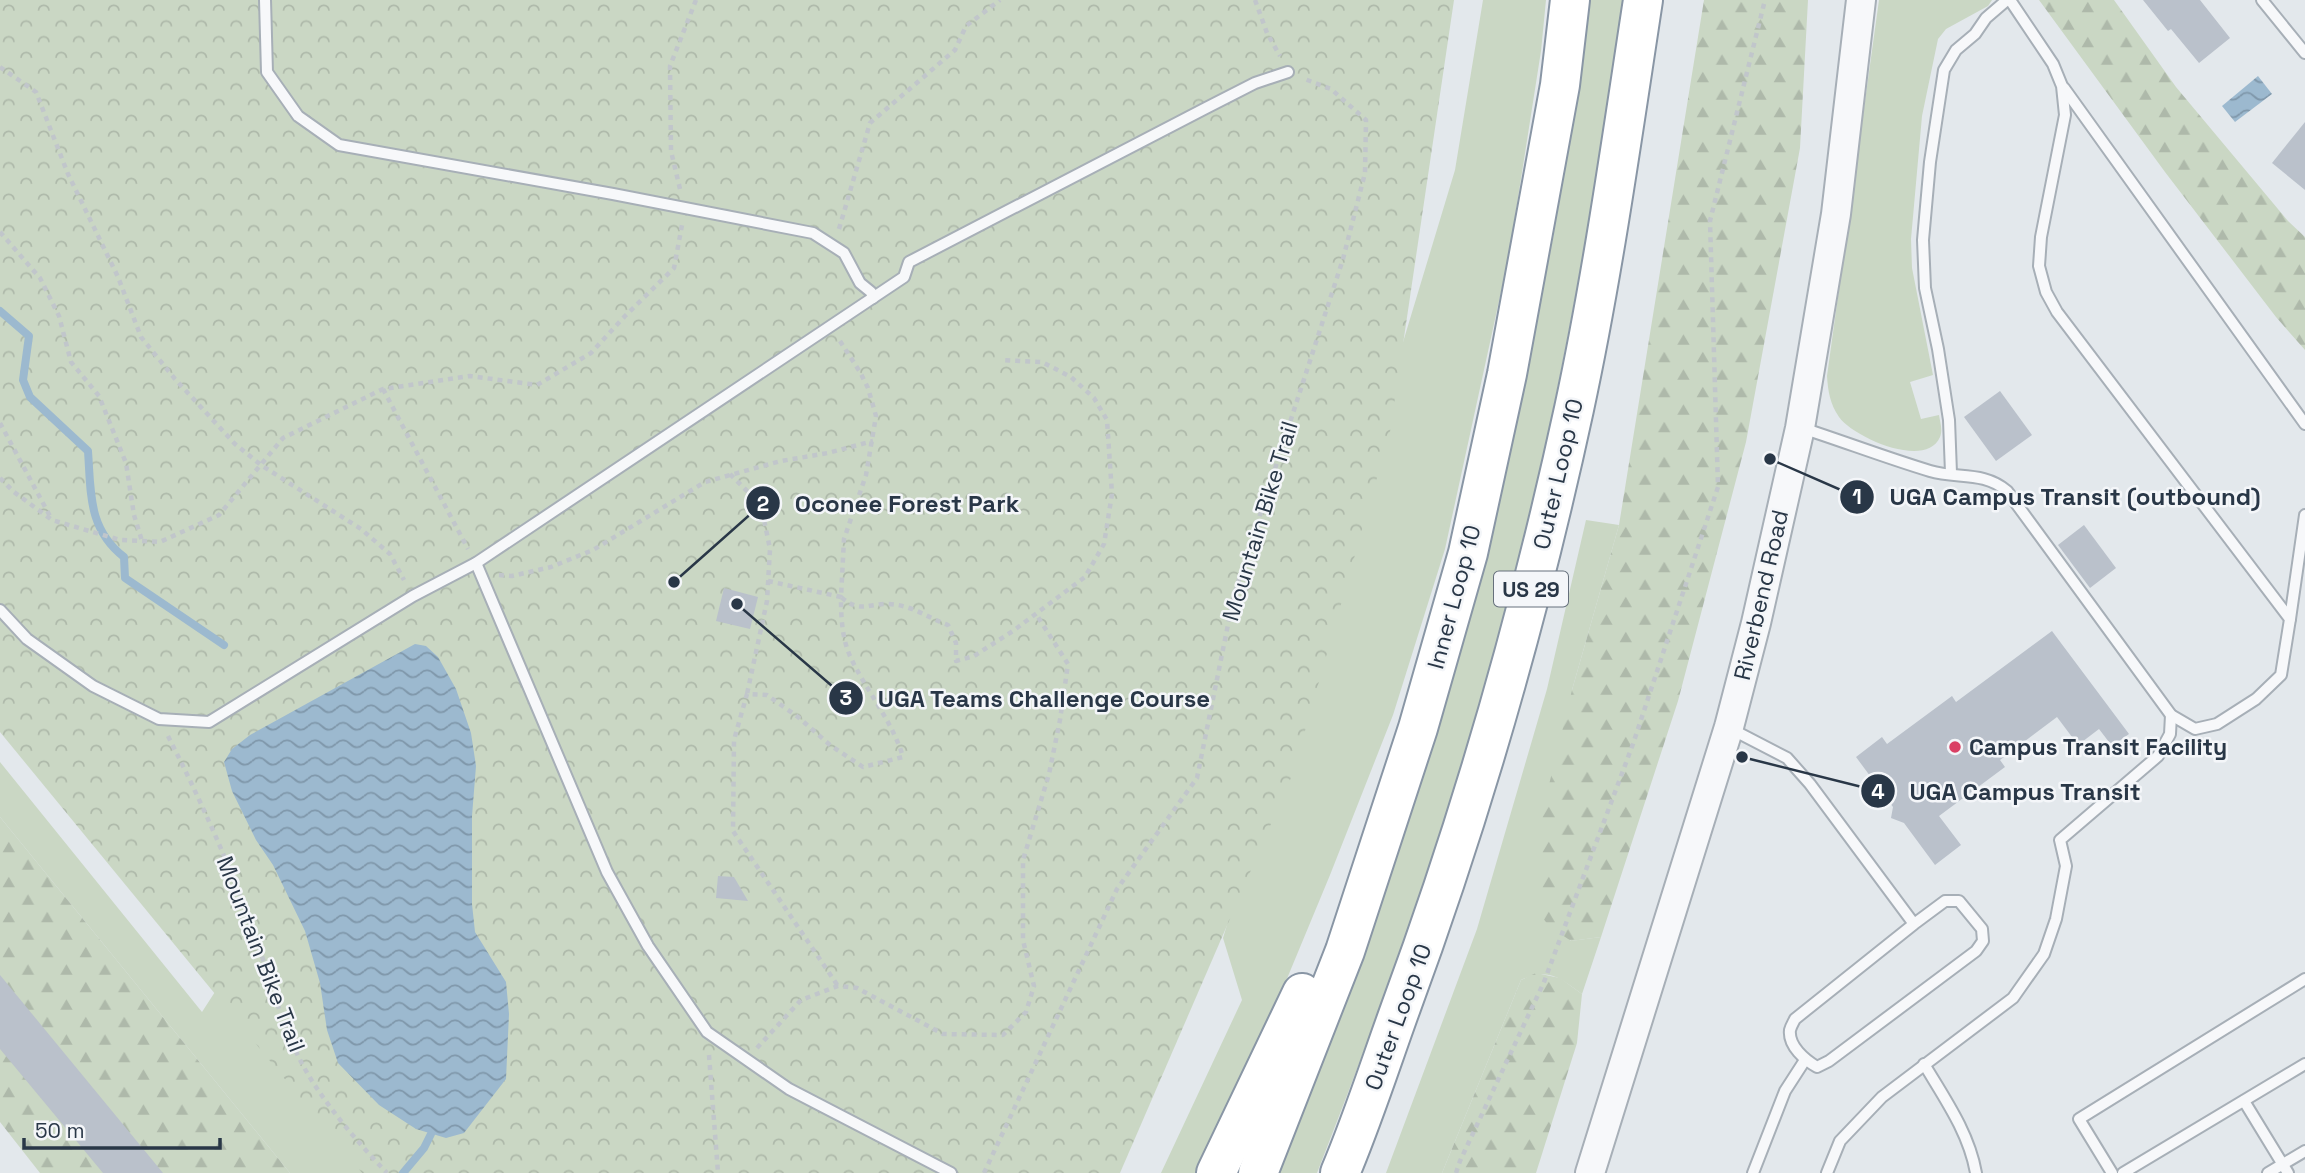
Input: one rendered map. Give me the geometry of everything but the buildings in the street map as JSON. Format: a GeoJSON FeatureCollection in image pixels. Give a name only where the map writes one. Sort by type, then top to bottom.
{"type":"FeatureCollection","features":[{"type":"Feature","properties":{"kind":"highway","name":"Inner Loop 10"},"geometry":{"type":"LineString","coordinates":[[1258,1173],[1345,951],[1418,728],[1468,553],[1507,374],[1560,85],[1570,0]]}},
{"type":"Feature","properties":{"kind":"highway","name":"Outer Loop 10"},"geometry":{"type":"LineString","coordinates":[[1340,1173],[1436,912],[1494,731],[1531,591],[1579,382],[1609,222],[1643,0]]}},
{"type":"Feature","properties":{"kind":"highway"},"geometry":{"type":"LineString","coordinates":[[1216,1173],[1275,1055],[1418,728]]}},
{"type":"Feature","properties":{"kind":"street","name":"Riverbend Road"},"geometry":{"type":"LineString","coordinates":[[1590,1173],[1729,727],[1756,623],[1800,428],[1836,214],[1861,0]]}},
{"type":"Feature","properties":{"kind":"lane"},"geometry":{"type":"LineString","coordinates":[[265,0],[267,72],[298,116],[339,145],[813,233],[844,253],[860,283],[871,292],[873,298]]}},
{"type":"Feature","properties":{"kind":"lane"},"geometry":{"type":"LineString","coordinates":[[1951,473],[1949,420],[1925,288],[1923,240],[1930,162],[1944,70],[1956,50],[1975,34],[1986,18],[2008,0],[2053,64],[2062,86],[2305,424]]}},
{"type":"Feature","properties":{"kind":"lane"},"geometry":{"type":"LineString","coordinates":[[2262,0],[2305,53]]}},
{"type":"Feature","properties":{"kind":"lane"},"geometry":{"type":"LineString","coordinates":[[0,610],[27,639],[93,686],[159,719],[209,722],[413,596],[476,563],[873,298],[904,276],[909,262],[1255,83],[1289,72]]}},
{"type":"Feature","properties":{"kind":"lane"},"geometry":{"type":"LineString","coordinates":[[2062,86],[2065,115],[2043,225],[2039,265],[2046,292],[2057,312],[2290,619]]}},
{"type":"Feature","properties":{"kind":"lane"},"geometry":{"type":"LineString","coordinates":[[1800,428],[1934,472],[1951,473],[1998,484],[2007,491],[2171,715],[2195,729],[2217,724],[2256,699],[2281,675],[2305,515]]}},
{"type":"Feature","properties":{"kind":"lane"},"geometry":{"type":"LineString","coordinates":[[476,563],[607,872],[648,946],[707,1032],[789,1088],[951,1173]]}},
{"type":"Feature","properties":{"kind":"lane"},"geometry":{"type":"LineString","coordinates":[[1826,1173],[1840,1141],[1882,1097],[2013,998],[2028,979],[2044,954],[2056,919],[2066,866],[2060,840],[2158,756],[2170,734],[2171,715]]}},
{"type":"Feature","properties":{"kind":"lane"},"geometry":{"type":"LineString","coordinates":[[1729,727],[1787,758],[1810,784],[1914,924]]}},
{"type":"Feature","properties":{"kind":"lane"},"geometry":{"type":"LineString","coordinates":[[1945,901],[1959,901],[1983,929],[1983,941],[1976,951],[1829,1061],[1817,1067],[1805,1060],[1793,1042],[1790,1031],[1795,1019],[1914,924],[1945,901]]}},
{"type":"Feature","properties":{"kind":"lane"},"geometry":{"type":"LineString","coordinates":[[2112,1173],[2078,1119],[2305,979]]}},
{"type":"Feature","properties":{"kind":"lane"},"geometry":{"type":"LineString","coordinates":[[1753,1173],[1785,1091],[1805,1060]]}},
{"type":"Feature","properties":{"kind":"lane"},"geometry":{"type":"LineString","coordinates":[[1924,1064],[1973,1154],[1976,1173]]}},
{"type":"Feature","properties":{"kind":"lane"},"geometry":{"type":"LineString","coordinates":[[2123,1173],[2305,1064]]}},
{"type":"Feature","properties":{"kind":"lane"},"geometry":{"type":"LineString","coordinates":[[2244,1101],[2285,1169]]}},
{"type":"Feature","properties":{"kind":"lane"},"geometry":{"type":"LineString","coordinates":[[2268,1173],[2285,1169],[2305,1151]]}},
{"type":"Feature","properties":{"kind":"path"},"geometry":{"type":"LineString","coordinates":[[0,478],[52,520],[120,540],[160,542],[219,515],[283,438],[383,389],[470,376],[537,386],[591,353],[674,268],[685,208],[671,151],[670,66],[696,0]]}},
{"type":"Feature","properties":{"kind":"path"},"geometry":{"type":"LineString","coordinates":[[834,246],[870,123],[955,50],[966,26],[1000,0]]}},
{"type":"Feature","properties":{"kind":"path"},"geometry":{"type":"LineString","coordinates":[[1255,0],[1267,33],[1289,72]]}},
{"type":"Feature","properties":{"kind":"path"},"geometry":{"type":"LineString","coordinates":[[1456,1173],[1544,982],[1633,744],[1718,487],[1710,221],[1765,0]]}},
{"type":"Feature","properties":{"kind":"path"},"geometry":{"type":"LineString","coordinates":[[0,67],[36,92],[68,174],[118,277],[141,337],[175,379],[235,444],[261,465],[361,529],[390,554],[413,596]]}},
{"type":"Feature","properties":{"kind":"path","name":"Mountain Bike Trail"},"geometry":{"type":"LineString","coordinates":[[984,1173],[1118,889],[1197,778],[1234,595],[1343,259],[1365,173],[1366,120],[1331,89],[1289,72]]}},
{"type":"Feature","properties":{"kind":"path"},"geometry":{"type":"LineString","coordinates":[[0,232],[40,278],[59,316],[71,362],[99,396],[126,463],[134,515],[142,541]]}},
{"type":"Feature","properties":{"kind":"path"},"geometry":{"type":"LineString","coordinates":[[747,694],[767,695],[830,745],[863,767],[903,757],[898,740],[849,654],[841,620],[844,539],[866,475],[876,416],[868,388],[852,360]]}},
{"type":"Feature","properties":{"kind":"path"},"geometry":{"type":"LineString","coordinates":[[768,581],[841,597],[852,606],[907,606],[948,625],[956,643],[956,662],[974,656],[1013,631],[1085,577],[1104,544],[1112,494],[1107,420],[1094,398],[1071,377],[1042,362],[1002,360]]}},
{"type":"Feature","properties":{"kind":"path"},"geometry":{"type":"LineString","coordinates":[[383,389],[476,563],[492,575],[512,576],[551,567],[593,550],[705,482],[781,461],[828,453],[873,441]]}},
{"type":"Feature","properties":{"kind":"path"},"geometry":{"type":"LineString","coordinates":[[0,423],[52,520]]}},
{"type":"Feature","properties":{"kind":"path"},"geometry":{"type":"LineString","coordinates":[[730,474],[761,505],[770,549],[767,601],[734,740],[733,831],[838,986]]}},
{"type":"Feature","properties":{"kind":"path"},"geometry":{"type":"LineString","coordinates":[[747,1059],[801,1000],[838,986],[858,988],[943,1034],[1003,1035],[1026,1012],[1034,986],[1023,940],[1023,860],[1049,774],[1068,664],[1036,614]]}},
{"type":"Feature","properties":{"kind":"path","name":"Mountain Bike Trail"},"geometry":{"type":"LineString","coordinates":[[159,719],[203,804],[220,845],[253,929],[293,1045],[316,1087],[387,1173]]}},
{"type":"Feature","properties":{"kind":"path"},"geometry":{"type":"LineString","coordinates":[[707,1032],[718,1173]]}},
{"type":"Feature","properties":{"kind":"green space"},"geometry":{"type":"Polygon","coordinates":[[[0,0],[1454,0],[1390,432],[1293,773],[1120,1173],[362,1173],[0,732],[0,0]]]}},
{"type":"Feature","properties":{"kind":"green space"},"geometry":{"type":"Polygon","coordinates":[[[1483,0],[1546,0],[1541,51],[1509,255],[1445,549],[1393,715],[1264,1034],[1199,1173],[1161,1173],[1242,1000],[1223,938],[1455,170],[1483,0]]]}},
{"type":"Feature","properties":{"kind":"green space"},"geometry":{"type":"Polygon","coordinates":[[[1590,0],[1626,0],[1558,387],[1505,617],[1465,758],[1419,898],[1317,1173],[1278,1173],[1323,1061],[1384,890],[1519,408],[1553,238],[1590,0]]]}},
{"type":"Feature","properties":{"kind":"green space"},"geometry":{"type":"Polygon","coordinates":[[[1704,0],[1808,0],[1800,148],[1746,442],[1678,701],[1601,937],[1571,941],[1549,926],[1539,913],[1536,879],[1539,826],[1572,690],[1619,525],[1704,0]]]}},
{"type":"Feature","properties":{"kind":"green space"},"geometry":{"type":"Polygon","coordinates":[[[1879,0],[1992,0],[1988,6],[1946,29],[1938,39],[1922,116],[1911,239],[1912,268],[1933,375],[1910,382],[1921,419],[1939,415],[1941,429],[1940,437],[1932,446],[1920,451],[1890,447],[1873,441],[1847,425],[1833,407],[1827,382],[1879,0]]]}},
{"type":"Feature","properties":{"kind":"green space"},"geometry":{"type":"Polygon","coordinates":[[[2039,0],[2114,0],[2176,87],[2288,221],[2305,237],[2305,350],[2276,317],[2165,172],[2039,0]]]}},
{"type":"Feature","properties":{"kind":"green space"},"geometry":{"type":"Polygon","coordinates":[[[1586,520],[1619,525],[1572,690],[1570,941],[1601,937],[1582,994],[1560,979],[1546,974],[1521,980],[1442,1173],[1386,1173],[1477,929],[1547,689],[1586,520]]]}},
{"type":"Feature","properties":{"kind":"green space"},"geometry":{"type":"Polygon","coordinates":[[[0,762],[202,1012],[233,964],[684,1173],[290,1173],[0,817],[0,762]]]}},
{"type":"Feature","properties":{"kind":"green space"},"geometry":{"type":"Polygon","coordinates":[[[0,817],[290,1173],[40,1173],[0,1122],[0,817]]]}},
{"type":"Feature","properties":{"kind":"green space"},"geometry":{"type":"Polygon","coordinates":[[[1536,973],[1560,978],[1582,994],[1577,1043],[1536,1173],[1442,1173],[1521,980],[1536,973]]]}},
{"type":"Feature","properties":{"kind":"water"},"geometry":{"type":"Polygon","coordinates":[[[2258,76],[2272,94],[2235,122],[2222,106],[2258,76]]]}},
{"type":"Feature","properties":{"kind":"water"},"geometry":{"type":"Polygon","coordinates":[[[415,644],[426,646],[438,657],[456,689],[471,733],[476,766],[472,816],[472,904],[475,932],[506,982],[509,1014],[506,1079],[464,1133],[446,1138],[416,1129],[379,1105],[338,1063],[327,1030],[320,983],[305,931],[273,865],[256,840],[232,791],[224,762],[232,749],[250,735],[415,644]]]}},
{"type":"Feature","properties":{"kind":"waterway"},"geometry":{"type":"LineString","coordinates":[[0,311],[29,336],[23,380],[30,397],[88,451],[94,509],[104,535],[124,557],[125,578],[224,645]]}},
{"type":"Feature","properties":{"kind":"waterway"},"geometry":{"type":"LineString","coordinates":[[403,1173],[424,1148],[431,1134]]}},
{"type":"Feature","properties":{"kind":"place","name":"UGA Campus Transit (outbound)"},"geometry":{"type":"Point","coordinates":[1770,459]}},
{"type":"Feature","properties":{"kind":"place","name":"Oconee Forest Park"},"geometry":{"type":"Point","coordinates":[674,582]}},
{"type":"Feature","properties":{"kind":"place","name":"UGA Teams Challenge Course"},"geometry":{"type":"Point","coordinates":[737,604]}},
{"type":"Feature","properties":{"kind":"place","name":"Campus Transit Facility"},"geometry":{"type":"Point","coordinates":[1955,747]}},
{"type":"Feature","properties":{"kind":"place","name":"UGA Campus Transit"},"geometry":{"type":"Point","coordinates":[1742,757]}}]}
